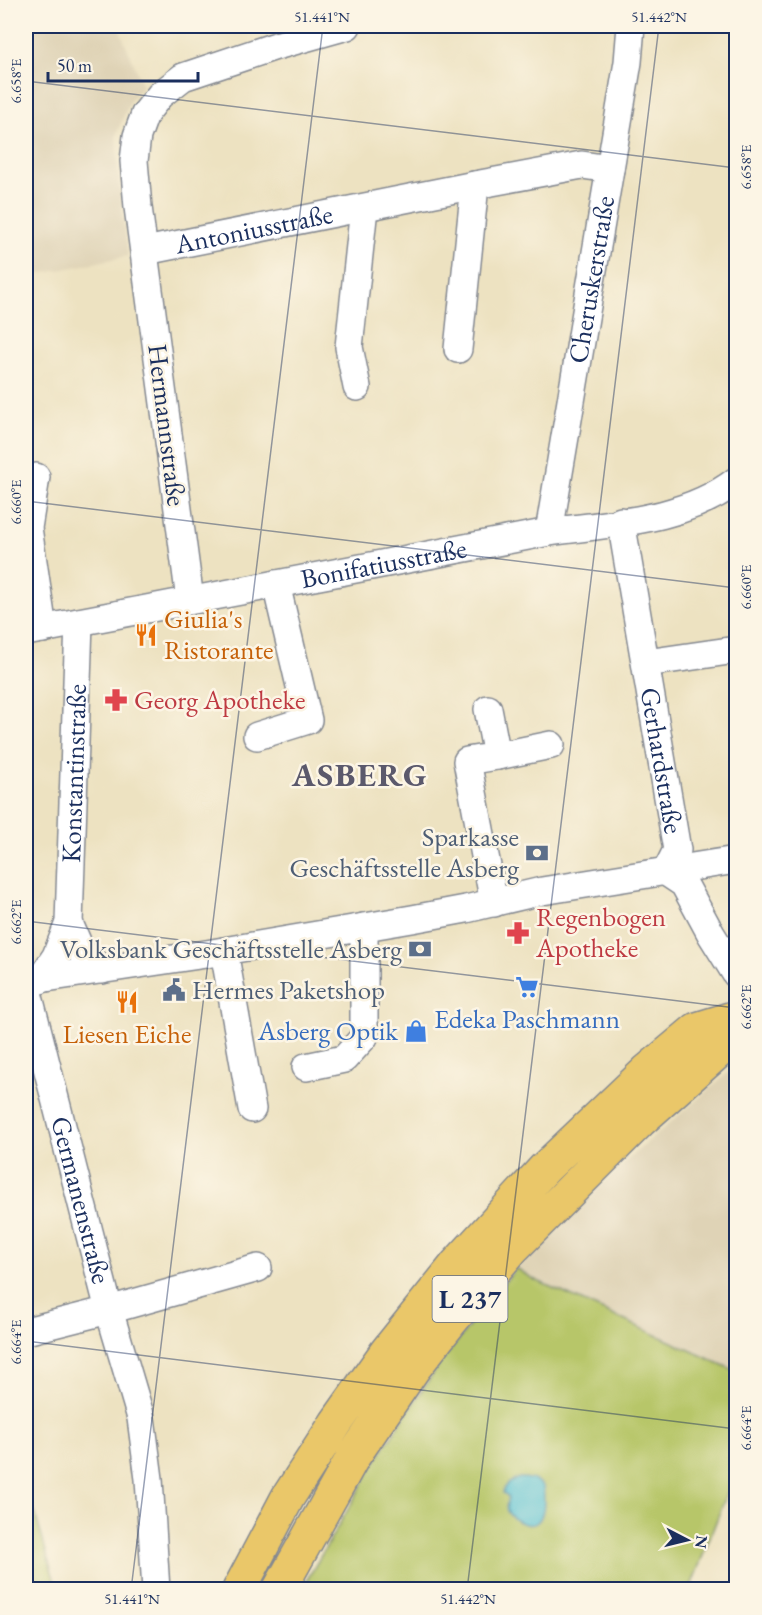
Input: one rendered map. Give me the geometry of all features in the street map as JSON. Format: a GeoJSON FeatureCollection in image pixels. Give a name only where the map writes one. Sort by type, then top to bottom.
{"type":"FeatureCollection","features":[{"type":"Feature","properties":{"kind":"highway","name":"L 237"},"geometry":{"type":"LineString","coordinates":[[239,1590],[288,1497],[336,1423],[387,1351],[456,1265],[545,1168],[647,1071],[697,1029],[736,1017]]}},
{"type":"Feature","properties":{"kind":"highway","name":"L 237"},"geometry":{"type":"LineString","coordinates":[[279,1590],[353,1457],[414,1368],[451,1321],[513,1248],[640,1121],[736,1036]]}},
{"type":"Feature","properties":{"kind":"street","name":"Hermannstraße"},"geometry":{"type":"LineString","coordinates":[[189,600],[144,251],[134,161],[137,136],[145,114],[160,95],[183,77],[273,36],[347,26]]}},
{"type":"Feature","properties":{"kind":"street","name":"Cheruskerstraße"},"geometry":{"type":"LineString","coordinates":[[549,532],[628,62],[631,26]]}},
{"type":"Feature","properties":{"kind":"street","name":"Antoniusstraße"},"geometry":{"type":"LineString","coordinates":[[144,251],[582,165],[610,169]]}},
{"type":"Feature","properties":{"kind":"street"},"geometry":{"type":"LineString","coordinates":[[458,349],[475,185]]}},
{"type":"Feature","properties":{"kind":"street","name":"Antoniusstraße"},"geometry":{"type":"LineString","coordinates":[[357,387],[349,347],[364,208]]}},
{"type":"Feature","properties":{"kind":"street"},"geometry":{"type":"LineString","coordinates":[[34,630],[28,528],[36,477]]}},
{"type":"Feature","properties":{"kind":"street","name":"Bonifatiusstraße"},"geometry":{"type":"LineString","coordinates":[[34,630],[549,532],[675,512],[707,500],[736,481]]}},
{"type":"Feature","properties":{"kind":"street","name":"Gerhardstraße"},"geometry":{"type":"LineString","coordinates":[[621,521],[677,850],[666,872],[684,884],[736,974]]}},
{"type":"Feature","properties":{"kind":"street"},"geometry":{"type":"LineString","coordinates":[[257,736],[308,720],[276,584]]}},
{"type":"Feature","properties":{"kind":"street","name":"Konstantinstraße"},"geometry":{"type":"LineString","coordinates":[[30,982],[56,956],[69,923],[80,622]]}},
{"type":"Feature","properties":{"kind":"street"},"geometry":{"type":"LineString","coordinates":[[646,663],[736,650]]}},
{"type":"Feature","properties":{"kind":"street"},"geometry":{"type":"LineString","coordinates":[[488,708],[497,756]]}},
{"type":"Feature","properties":{"kind":"street"},"geometry":{"type":"LineString","coordinates":[[494,903],[467,761],[551,745]]}},
{"type":"Feature","properties":{"kind":"street"},"geometry":{"type":"LineString","coordinates":[[30,982],[364,927],[455,911],[542,891],[736,860]]}},
{"type":"Feature","properties":{"kind":"street","name":"Konstantinstraße"},"geometry":{"type":"LineString","coordinates":[[69,923],[82,954],[102,970]]}},
{"type":"Feature","properties":{"kind":"street"},"geometry":{"type":"LineString","coordinates":[[306,1067],[344,1059],[364,1037],[364,927]]}},
{"type":"Feature","properties":{"kind":"street"},"geometry":{"type":"LineString","coordinates":[[224,951],[252,1109]]}},
{"type":"Feature","properties":{"kind":"street","name":"Germanenstraße"},"geometry":{"type":"LineString","coordinates":[[30,982],[109,1310],[141,1418],[149,1479],[156,1590]]}},
{"type":"Feature","properties":{"kind":"street","name":"Germanenstraße"},"geometry":{"type":"LineString","coordinates":[[109,1310],[258,1269]]}},
{"type":"Feature","properties":{"kind":"street"},"geometry":{"type":"LineString","coordinates":[[26,1331],[109,1310]]}},
{"type":"Feature","properties":{"kind":"shaded area"},"geometry":{"type":"Polygon","coordinates":[[[26,26],[118,26],[143,86],[131,99],[116,135],[128,256],[34,275],[26,313],[26,26]]]}},
{"type":"Feature","properties":{"kind":"shaded area"},"geometry":{"type":"Polygon","coordinates":[[[736,1066],[736,1371],[533,1279],[516,1268],[556,1226],[635,1153],[736,1066]]]}},
{"type":"Feature","properties":{"kind":"green space"},"geometry":{"type":"Polygon","coordinates":[[[516,1268],[533,1279],[736,1371],[736,1485],[731,1483],[690,1589],[301,1590],[383,1449],[440,1363],[516,1268]]]}},
{"type":"Feature","properties":{"kind":"green space"},"geometry":{"type":"Polygon","coordinates":[[[32,1502],[57,1589],[26,1589],[26,1505],[32,1502]]]}},
{"type":"Feature","properties":{"kind":"water"},"geometry":{"type":"Polygon","coordinates":[[[519,1478],[532,1479],[543,1486],[544,1507],[540,1519],[530,1525],[513,1518],[507,1511],[508,1496],[503,1493],[505,1487],[519,1478]]]}},
{"type":"Feature","properties":{"kind":"place","name":"Giulia's Ristorante"},"geometry":{"type":"Point","coordinates":[146,635]}},
{"type":"Feature","properties":{"kind":"place","name":"Georg Apotheke"},"geometry":{"type":"Point","coordinates":[116,700]}},
{"type":"Feature","properties":{"kind":"place","name":"Sparkasse Geschäftsstelle Asberg"},"geometry":{"type":"Point","coordinates":[537,853]}},
{"type":"Feature","properties":{"kind":"place","name":"Regenbogen Apotheke"},"geometry":{"type":"Point","coordinates":[518,933]}},
{"type":"Feature","properties":{"kind":"place","name":"Volksbank Geschäftsstelle Asberg"},"geometry":{"type":"Point","coordinates":[420,949]}},
{"type":"Feature","properties":{"kind":"place","name":"Edeka Paschmann"},"geometry":{"type":"Point","coordinates":[527,987]}},
{"type":"Feature","properties":{"kind":"place","name":"Hermes Paketshop"},"geometry":{"type":"Point","coordinates":[174,990]}},
{"type":"Feature","properties":{"kind":"place","name":"Liesen Eiche"},"geometry":{"type":"Point","coordinates":[127,1002]}},
{"type":"Feature","properties":{"kind":"place","name":"Asberg Optik"},"geometry":{"type":"Point","coordinates":[416,1031]}},
{"type":"Feature","properties":{"kind":"district","name":"ASBERG"},"geometry":{"type":"Point","coordinates":[360,774]}}]}
